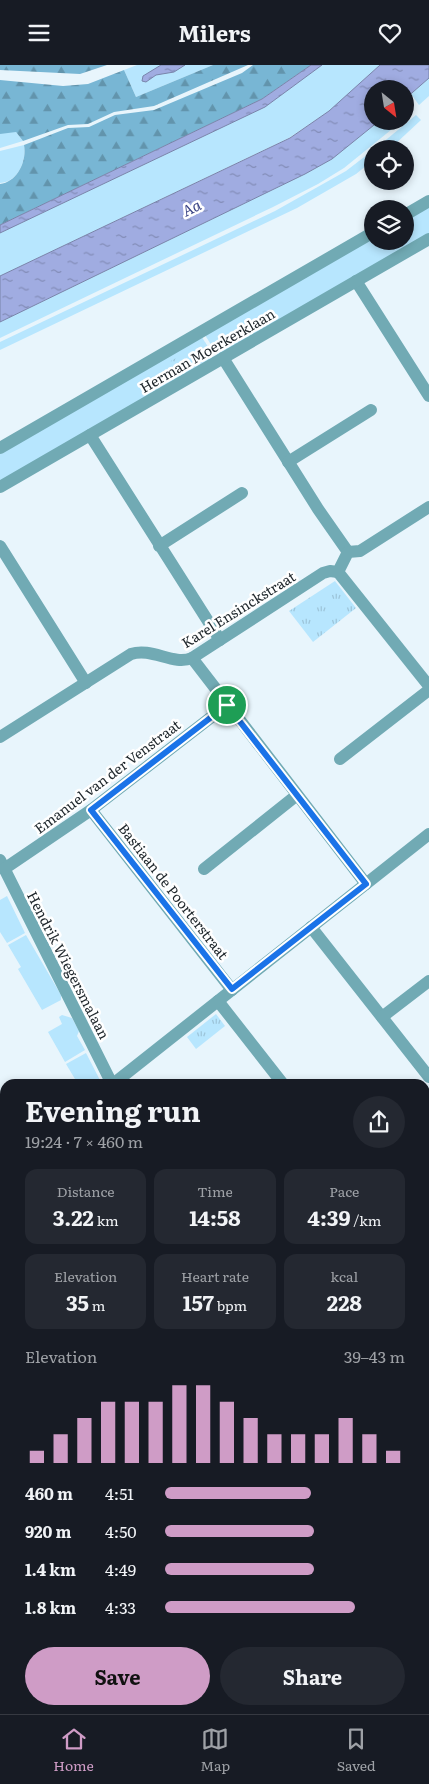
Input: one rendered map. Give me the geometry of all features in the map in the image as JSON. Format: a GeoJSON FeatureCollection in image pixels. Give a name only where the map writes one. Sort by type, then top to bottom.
{"type":"FeatureCollection","features":[{"type":"Feature","properties":{"kind":"street"},"geometry":{"type":"LineString","coordinates":[[414,210],[429,201]]}},
{"type":"Feature","properties":{"kind":"street","name":"Herman Moerkerklaan"},"geometry":{"type":"LineString","coordinates":[[0,448],[364,238]]}},
{"type":"Feature","properties":{"kind":"street","name":"Herman Moerkerklaan"},"geometry":{"type":"LineString","coordinates":[[0,487],[429,239]]}},
{"type":"Feature","properties":{"kind":"street"},"geometry":{"type":"LineString","coordinates":[[356,281],[424,378],[429,396]]}},
{"type":"Feature","properties":{"kind":"street"},"geometry":{"type":"LineString","coordinates":[[223,358],[288,462],[348,552]]}},
{"type":"Feature","properties":{"kind":"street"},"geometry":{"type":"LineString","coordinates":[[288,462],[371,410]]}},
{"type":"Feature","properties":{"kind":"street"},"geometry":{"type":"LineString","coordinates":[[90,435],[220,640]]}},
{"type":"Feature","properties":{"kind":"street"},"geometry":{"type":"LineString","coordinates":[[159,546],[242,493]]}},
{"type":"Feature","properties":{"kind":"street"},"geometry":{"type":"LineString","coordinates":[[348,552],[360,551],[429,507]]}},
{"type":"Feature","properties":{"kind":"street"},"geometry":{"type":"LineString","coordinates":[[0,546],[86,683]]}},
{"type":"Feature","properties":{"kind":"street"},"geometry":{"type":"LineString","coordinates":[[340,759],[429,688],[338,572],[348,552]]}},
{"type":"Feature","properties":{"kind":"street","name":"Karel Ensinckstraat"},"geometry":{"type":"LineString","coordinates":[[0,737],[139,651],[180,660],[192,658],[323,573],[330,571],[338,572]]}},
{"type":"Feature","properties":{"kind":"street"},"geometry":{"type":"LineString","coordinates":[[192,658],[366,884]]}},
{"type":"Feature","properties":{"kind":"street","name":"Emanuel van der Venstraat"},"geometry":{"type":"LineString","coordinates":[[2,864],[91,810],[227,705]]}},
{"type":"Feature","properties":{"kind":"street"},"geometry":{"type":"LineString","coordinates":[[204,869],[297,795]]}},
{"type":"Feature","properties":{"kind":"street","name":"Bastiaan de Poorterstraat"},"geometry":{"type":"LineString","coordinates":[[91,810],[232,989]]}},
{"type":"Feature","properties":{"kind":"street"},"geometry":{"type":"LineString","coordinates":[[119,1079],[429,834]]}},
{"type":"Feature","properties":{"kind":"street","name":"Hendrik Wiegersmalaan"},"geometry":{"type":"LineString","coordinates":[[2,864],[110,1079]]}},
{"type":"Feature","properties":{"kind":"street"},"geometry":{"type":"LineString","coordinates":[[311,927],[429,1077]]}},
{"type":"Feature","properties":{"kind":"street"},"geometry":{"type":"LineString","coordinates":[[382,1017],[429,981]]}},
{"type":"Feature","properties":{"kind":"street"},"geometry":{"type":"LineString","coordinates":[[218,1001],[279,1079]]}},
{"type":"Feature","properties":{"kind":"green space"},"geometry":{"type":"Polygon","coordinates":[[[0,65],[107,65],[80,74],[0,70],[0,65]]]}},
{"type":"Feature","properties":{"kind":"green space"},"geometry":{"type":"Polygon","coordinates":[[[137,65],[213,65],[136,97],[124,70],[137,65]]]}},
{"type":"Feature","properties":{"kind":"green space"},"geometry":{"type":"Polygon","coordinates":[[[213,65],[248,65],[154,106],[114,112],[88,124],[68,125],[23,141],[16,132],[0,134],[0,80],[63,86],[88,84],[124,70],[136,97],[213,65]]]}},
{"type":"Feature","properties":{"kind":"green space"},"geometry":{"type":"Polygon","coordinates":[[[253,65],[311,65],[262,99],[0,225],[0,184],[12,179],[20,169],[25,151],[24,145],[68,128],[89,127],[115,115],[154,110],[242,73],[253,65]]]}},
{"type":"Feature","properties":{"kind":"green space"},"geometry":{"type":"Polygon","coordinates":[[[322,65],[380,65],[329,111],[289,138],[0,276],[0,233],[265,107],[322,65]]]}},
{"type":"Feature","properties":{"kind":"green space"},"geometry":{"type":"Polygon","coordinates":[[[429,78],[429,96],[419,105],[414,98],[414,91],[429,78]]]}},
{"type":"Feature","properties":{"kind":"green space"},"geometry":{"type":"Polygon","coordinates":[[[416,115],[421,120],[414,126],[414,117],[416,115]]]}},
{"type":"Feature","properties":{"kind":"green space"},"geometry":{"type":"Polygon","coordinates":[[[368,130],[391,130],[379,140],[364,140],[364,152],[344,168],[318,184],[0,338],[0,322],[305,174],[332,159],[368,130]]]}},
{"type":"Feature","properties":{"kind":"green space"},"geometry":{"type":"Polygon","coordinates":[[[398,130],[410,130],[399,140],[386,140],[398,130]]]}},
{"type":"Feature","properties":{"kind":"green space"},"geometry":{"type":"Polygon","coordinates":[[[3,132],[16,132],[23,141],[0,148],[0,134],[3,132]]]}},
{"type":"Feature","properties":{"kind":"green space"},"geometry":{"type":"Polygon","coordinates":[[[24,145],[24,157],[20,169],[12,179],[0,183],[0,151],[24,145]]]}},
{"type":"Feature","properties":{"kind":"green space"},"geometry":{"type":"Polygon","coordinates":[[[364,157],[364,168],[356,174],[297,208],[0,350],[0,342],[275,211],[346,171],[364,157]]]}},
{"type":"Feature","properties":{"kind":"green space"},"geometry":{"type":"Polygon","coordinates":[[[429,207],[429,234],[414,243],[414,215],[429,207]]]}},
{"type":"Feature","properties":{"kind":"green space"},"geometry":{"type":"Polygon","coordinates":[[[364,244],[364,250],[401,250],[218,356],[205,335],[364,244]]]}},
{"type":"Feature","properties":{"kind":"green space"},"geometry":{"type":"Polygon","coordinates":[[[202,337],[214,358],[0,481],[0,454],[202,337]]]}},
{"type":"Feature","properties":{"kind":"green space"},"geometry":{"type":"Polygon","coordinates":[[[205,342],[212,354],[176,374],[169,362],[205,342]]]}},
{"type":"Feature","properties":{"kind":"green space"},"geometry":{"type":"Polygon","coordinates":[[[335,581],[356,608],[313,642],[289,611],[335,581]]]}},
{"type":"Feature","properties":{"kind":"green space"},"geometry":{"type":"Polygon","coordinates":[[[7,896],[25,933],[7,943],[0,932],[0,900],[7,896]]]}},
{"type":"Feature","properties":{"kind":"green space"},"geometry":{"type":"Polygon","coordinates":[[[26,935],[61,995],[61,1000],[42,1010],[18,969],[21,967],[8,945],[26,935]]]}},
{"type":"Feature","properties":{"kind":"green space"},"geometry":{"type":"Polygon","coordinates":[[[216,1014],[225,1026],[196,1049],[187,1037],[216,1014]]]}},
{"type":"Feature","properties":{"kind":"green space"},"geometry":{"type":"Polygon","coordinates":[[[62,1015],[72,1018],[79,1031],[77,1036],[85,1050],[65,1062],[48,1032],[62,1024],[59,1017],[62,1015]]]}},
{"type":"Feature","properties":{"kind":"green space"},"geometry":{"type":"Polygon","coordinates":[[[86,1053],[99,1079],[75,1079],[66,1064],[86,1053]]]}},
{"type":"Feature","properties":{"kind":"water"},"geometry":{"type":"Polygon","coordinates":[[[161,65],[185,65],[174,72],[156,75],[146,82],[142,81],[143,76],[161,65]]]}},
{"type":"Feature","properties":{"kind":"water"},"geometry":{"type":"Polygon","coordinates":[[[311,65],[322,65],[265,107],[0,233],[0,225],[262,99],[311,65]]]}},
{"type":"Feature","properties":{"kind":"water","name":"Aa"},"geometry":{"type":"Polygon","coordinates":[[[380,65],[429,65],[429,78],[414,91],[414,80],[364,80],[364,130],[368,130],[332,159],[305,174],[0,322],[0,276],[290,138],[329,111],[380,65]]]}},
{"type":"Feature","properties":{"kind":"route"},"geometry":{"type":"LineString","coordinates":[[227,705],[366,884],[232,989],[91,810],[227,705]]}}]}
